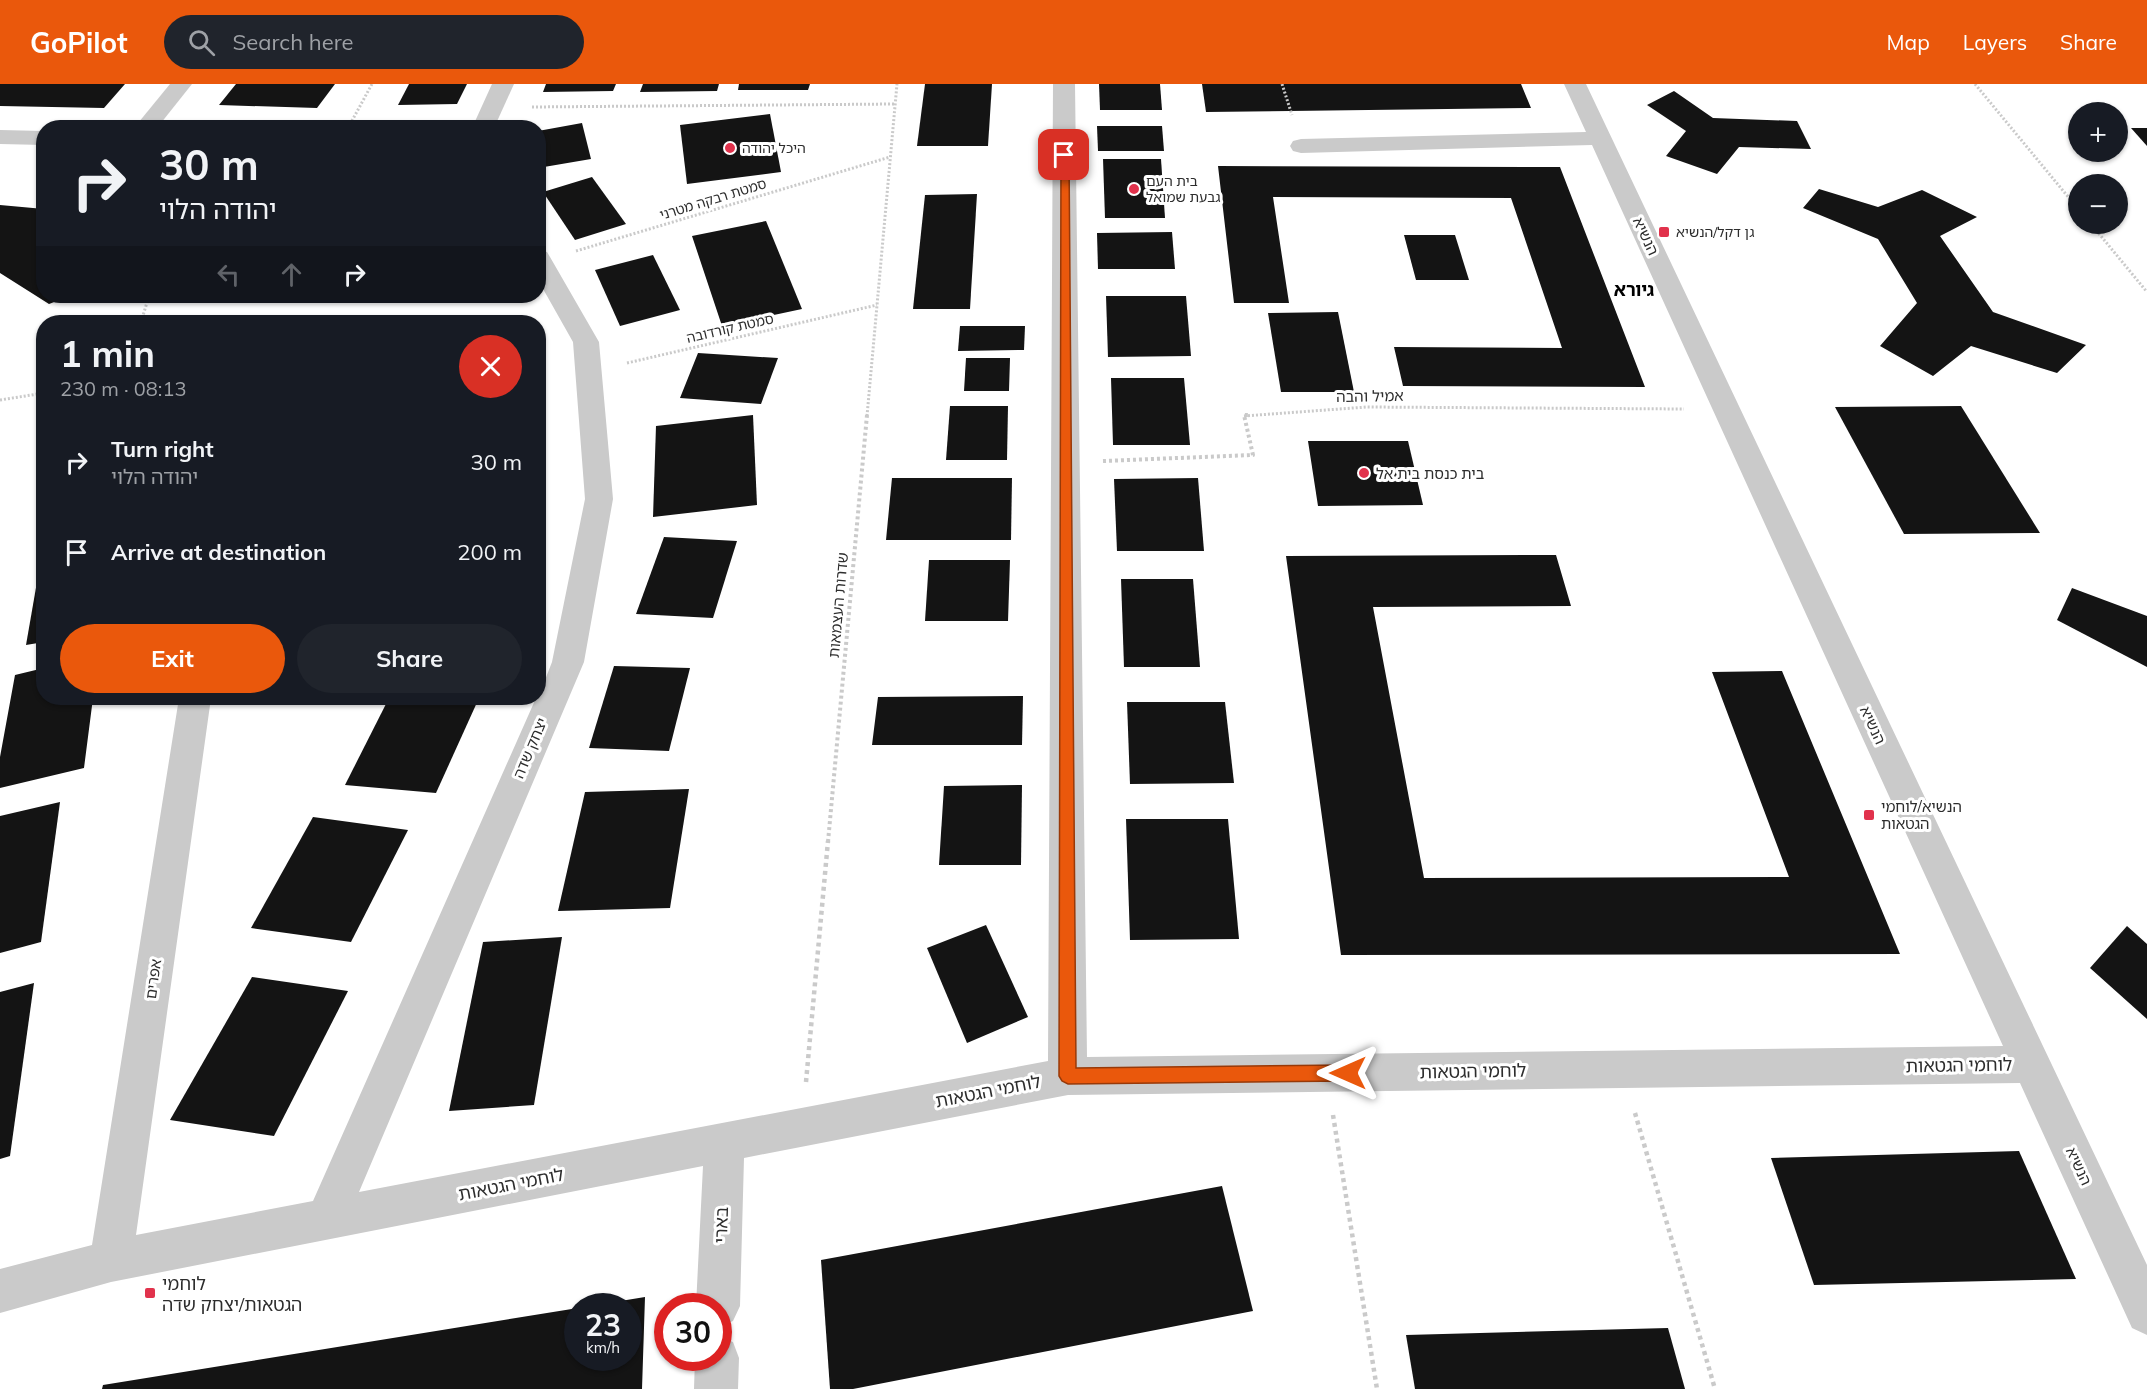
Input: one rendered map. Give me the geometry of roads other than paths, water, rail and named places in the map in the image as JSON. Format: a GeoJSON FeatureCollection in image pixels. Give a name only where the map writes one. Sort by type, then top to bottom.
{"type":"FeatureCollection","features":[{"type":"Feature","properties":{"kind":"street"},"geometry":{"type":"LineString","coordinates":[[152,120],[181,84]]}},
{"type":"Feature","properties":{"kind":"street"},"geometry":{"type":"LineString","coordinates":[[486,120],[503,84]]}},
{"type":"Feature","properties":{"kind":"street"},"geometry":{"type":"LineString","coordinates":[[1064,84],[1068,1076]]}},
{"type":"Feature","properties":{"kind":"street","name":"הנשיא"},"geometry":{"type":"LineString","coordinates":[[1575,84],[2147,1313]]}},
{"type":"Feature","properties":{"kind":"street"},"geometry":{"type":"LineString","coordinates":[[0,137],[36,138]]}},
{"type":"Feature","properties":{"kind":"street"},"geometry":{"type":"LineString","coordinates":[[1301,146],[1600,138]]}},
{"type":"Feature","properties":{"kind":"street","name":"יצחק שדה"},"geometry":{"type":"LineString","coordinates":[[326,1220],[568,662],[599,499],[586,342],[546,270]]}},
{"type":"Feature","properties":{"kind":"street","name":"אפרים"},"geometry":{"type":"LineString","coordinates":[[111,1261],[194,705]]}},
{"type":"Feature","properties":{"kind":"street","name":"לוחמי הגטאות"},"geometry":{"type":"LineString","coordinates":[[0,1291],[111,1261],[1068,1076],[2031,1064]]}},
{"type":"Feature","properties":{"kind":"street","name":"בארי"},"geometry":{"type":"LineString","coordinates":[[718,1293],[724,1143]]}},
{"type":"Feature","properties":{"kind":"street"},"geometry":{"type":"LineString","coordinates":[[716,1389],[717,1371]]}},
{"type":"Feature","properties":{"kind":"place","name":"היכל יהודה"},"geometry":{"type":"Point","coordinates":[730,148]}},
{"type":"Feature","properties":{"kind":"place","name":"בית העם גבעת שמואל"},"geometry":{"type":"Point","coordinates":[1134,189]}},
{"type":"Feature","properties":{"kind":"place","name":"גן דקל/הנשיא"},"geometry":{"type":"Point","coordinates":[1664,232]}},
{"type":"Feature","properties":{"kind":"place","name":"בית כנסת בית אל"},"geometry":{"type":"Point","coordinates":[1364,473]}},
{"type":"Feature","properties":{"kind":"place","name":"הנשיא/לוחמי הגטאות"},"geometry":{"type":"Point","coordinates":[1869,815]}},
{"type":"Feature","properties":{"kind":"place","name":"לוחמי הגטאות/יצחק שדה"},"geometry":{"type":"Point","coordinates":[150,1293]}},
{"type":"Feature","properties":{"kind":"district","name":"גיורא"},"geometry":{"type":"Point","coordinates":[1634,289]}}]}
